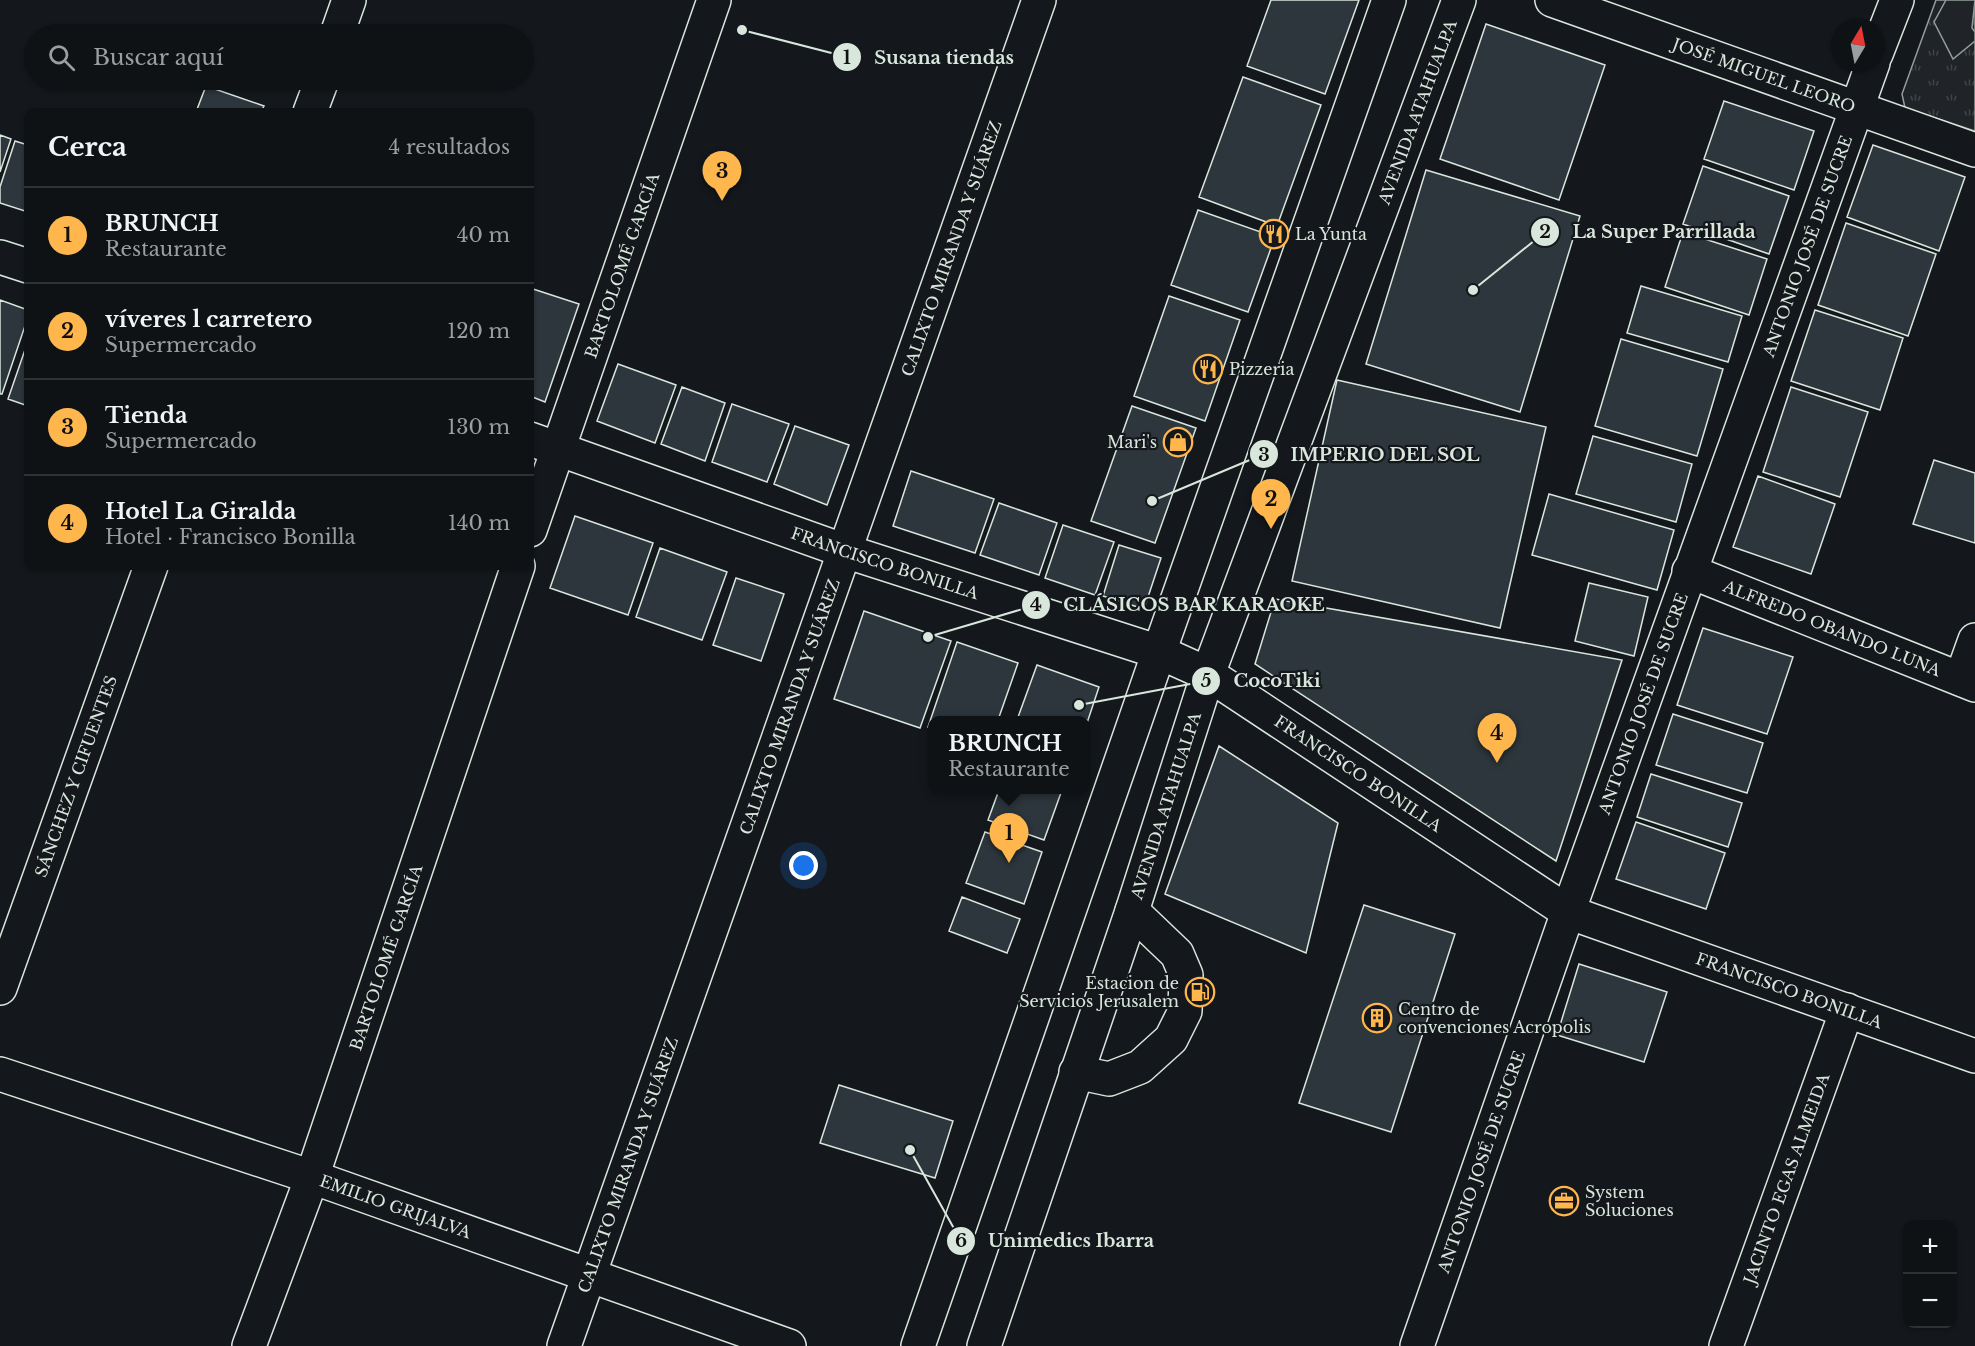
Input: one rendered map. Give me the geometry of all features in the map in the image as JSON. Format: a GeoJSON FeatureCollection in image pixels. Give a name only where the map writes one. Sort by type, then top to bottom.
{"type":"FeatureCollection","features":[{"type":"Feature","properties":{"kind":"street"},"geometry":{"type":"LineString","coordinates":[[341,24],[349,0]]}},
{"type":"Feature","properties":{"kind":"street","name":"BARTOLOMÉ GARCÍA"},"geometry":{"type":"LineString","coordinates":[[534,504],[543,444],[714,0]]}},
{"type":"Feature","properties":{"kind":"street","name":"CALIXTO MIRANDA Y SUÁREZ"},"geometry":{"type":"LineString","coordinates":[[564,1346],[1039,0]]}},
{"type":"Feature","properties":{"kind":"street"},"geometry":{"type":"LineString","coordinates":[[918,1346],[1389,0]]}},
{"type":"Feature","properties":{"kind":"street","name":"AVENIDA ATAHUALPA"},"geometry":{"type":"LineString","coordinates":[[984,1346],[1132,911],[1208,674],[1459,0]]}},
{"type":"Feature","properties":{"kind":"street","name":"JOSÉ MIGUEL LEORO"},"geometry":{"type":"LineString","coordinates":[[1552,0],[1975,150]]}},
{"type":"Feature","properties":{"kind":"street"},"geometry":{"type":"LineString","coordinates":[[1885,31],[1897,0]]}},
{"type":"Feature","properties":{"kind":"street","name":"ANTONIO JOSÉ DE SUCRE"},"geometry":{"type":"LineString","coordinates":[[1417,1346],[1689,571],[1869,72]]}},
{"type":"Feature","properties":{"kind":"street"},"geometry":{"type":"LineString","coordinates":[[311,108],[318,90]]}},
{"type":"Feature","properties":{"kind":"street"},"geometry":{"type":"LineString","coordinates":[[0,257],[24,265]]}},
{"type":"Feature","properties":{"kind":"street","name":"FRANCISCO BONILLA"},"geometry":{"type":"LineString","coordinates":[[543,444],[844,551],[1159,652],[1208,674],[1568,912],[1975,1056]]}},
{"type":"Feature","properties":{"kind":"street","name":"SÁNCHEZ Y CIFUENTES"},"geometry":{"type":"LineString","coordinates":[[0,988],[150,570]]}},
{"type":"Feature","properties":{"kind":"street","name":"BARTOLOMÉ GARCÍA"},"geometry":{"type":"LineString","coordinates":[[249,1346],[312,1178],[517,570]]}},
{"type":"Feature","properties":{"kind":"street","name":"ALFREDO OBANDO LUNA"},"geometry":{"type":"LineString","coordinates":[[1689,571],[1968,682]]}},
{"type":"Feature","properties":{"kind":"street"},"geometry":{"type":"LineString","coordinates":[[1968,682],[1975,640]]}},
{"type":"Feature","properties":{"kind":"street"},"geometry":{"type":"LineString","coordinates":[[1076,1072],[1109,1079],[1140,1067],[1171,1039],[1185,1011],[1186,975],[1177,954],[1132,911]]}},
{"type":"Feature","properties":{"kind":"street","name":"JACINTO EGAS ALMEIDA"},"geometry":{"type":"LineString","coordinates":[[1726,1346],[1847,1010]]}},
{"type":"Feature","properties":{"kind":"street","name":"EMILIO GRIJALVA"},"geometry":{"type":"LineString","coordinates":[[0,1074],[312,1178],[789,1346]]}},
{"type":"Feature","properties":{"kind":"green space"},"geometry":{"type":"Polygon","coordinates":[[[1936,0],[1975,0],[1975,131],[1905,108],[1902,94],[1936,0]]]}},
{"type":"Feature","properties":{"kind":"green space"},"geometry":{"type":"Polygon","coordinates":[[[1946,0],[1975,0],[1972,28],[1975,32],[1975,41],[1953,59],[1934,22],[1946,0]]]}},
{"type":"Feature","properties":{"kind":"building"},"geometry":{"type":"Polygon","coordinates":[[[1271,0],[1359,0],[1325,94],[1247,66],[1271,0]]]}},
{"type":"Feature","properties":{"kind":"building"},"geometry":{"type":"Polygon","coordinates":[[[1486,24],[1605,65],[1559,200],[1440,159],[1486,24]]]}},
{"type":"Feature","properties":{"kind":"building"},"geometry":{"type":"Polygon","coordinates":[[[1243,77],[1321,105],[1277,226],[1199,197],[1243,77]]]}},
{"type":"Feature","properties":{"kind":"building"},"geometry":{"type":"Polygon","coordinates":[[[204,90],[218,90],[264,106],[263,108],[198,108],[204,90]]]}},
{"type":"Feature","properties":{"kind":"building"},"geometry":{"type":"Polygon","coordinates":[[[1724,101],[1814,131],[1794,190],[1704,159],[1724,101]]]}},
{"type":"Feature","properties":{"kind":"building"},"geometry":{"type":"Polygon","coordinates":[[[0,135],[11,139],[0,172],[0,135]]]}},
{"type":"Feature","properties":{"kind":"building"},"geometry":{"type":"Polygon","coordinates":[[[15,141],[24,144],[24,211],[0,203],[0,187],[15,141]]]}},
{"type":"Feature","properties":{"kind":"building"},"geometry":{"type":"Polygon","coordinates":[[[1873,145],[1965,177],[1939,251],[1847,217],[1873,145]]]}},
{"type":"Feature","properties":{"kind":"building"},"geometry":{"type":"Polygon","coordinates":[[[1703,166],[1789,196],[1769,254],[1683,224],[1703,166]]]}},
{"type":"Feature","properties":{"kind":"building"},"geometry":{"type":"Polygon","coordinates":[[[1426,170],[1580,216],[1520,412],[1366,364],[1426,170]]]}},
{"type":"Feature","properties":{"kind":"building"},"geometry":{"type":"Polygon","coordinates":[[[1198,210],[1275,237],[1248,312],[1171,285],[1198,210]]]}},
{"type":"Feature","properties":{"kind":"building"},"geometry":{"type":"Polygon","coordinates":[[[1846,223],[1936,254],[1908,336],[1818,305],[1846,223]]]}},
{"type":"Feature","properties":{"kind":"building"},"geometry":{"type":"Polygon","coordinates":[[[1683,232],[1767,259],[1749,315],[1665,287],[1683,232]]]}},
{"type":"Feature","properties":{"kind":"building"},"geometry":{"type":"Polygon","coordinates":[[[1641,286],[1742,316],[1728,362],[1627,333],[1641,286]]]}},
{"type":"Feature","properties":{"kind":"building"},"geometry":{"type":"Polygon","coordinates":[[[534,289],[579,304],[545,402],[534,398],[534,289]]]}},
{"type":"Feature","properties":{"kind":"building"},"geometry":{"type":"Polygon","coordinates":[[[1169,296],[1240,320],[1205,421],[1134,396],[1169,296]]]}},
{"type":"Feature","properties":{"kind":"building"},"geometry":{"type":"Polygon","coordinates":[[[0,300],[24,309],[24,329],[2,394],[0,394],[0,300]]]}},
{"type":"Feature","properties":{"kind":"building"},"geometry":{"type":"Polygon","coordinates":[[[1815,310],[1903,338],[1880,410],[1791,381],[1815,310]]]}},
{"type":"Feature","properties":{"kind":"building"},"geometry":{"type":"Polygon","coordinates":[[[1621,339],[1723,369],[1697,456],[1595,426],[1621,339]]]}},
{"type":"Feature","properties":{"kind":"building"},"geometry":{"type":"Polygon","coordinates":[[[24,353],[24,405],[8,399],[24,353]]]}},
{"type":"Feature","properties":{"kind":"building"},"geometry":{"type":"Polygon","coordinates":[[[618,364],[676,385],[655,443],[597,421],[618,364]]]}},
{"type":"Feature","properties":{"kind":"building"},"geometry":{"type":"Polygon","coordinates":[[[1337,380],[1546,427],[1500,628],[1292,581],[1337,380]]]}},
{"type":"Feature","properties":{"kind":"building"},"geometry":{"type":"Polygon","coordinates":[[[682,387],[725,403],[705,461],[661,444],[682,387]]]}},
{"type":"Feature","properties":{"kind":"building"},"geometry":{"type":"Polygon","coordinates":[[[1791,387],[1868,412],[1840,497],[1763,472],[1791,387]]]}},
{"type":"Feature","properties":{"kind":"building"},"geometry":{"type":"Polygon","coordinates":[[[732,404],[789,424],[767,482],[712,462],[732,404]]]}},
{"type":"Feature","properties":{"kind":"building"},"geometry":{"type":"Polygon","coordinates":[[[1132,406],[1196,428],[1155,543],[1091,521],[1132,406]]]}},
{"type":"Feature","properties":{"kind":"building"},"geometry":{"type":"Polygon","coordinates":[[[795,426],[849,445],[827,505],[774,484],[795,426]]]}},
{"type":"Feature","properties":{"kind":"building"},"geometry":{"type":"Polygon","coordinates":[[[1593,436],[1692,464],[1676,522],[1576,494],[1593,436]]]}},
{"type":"Feature","properties":{"kind":"building"},"geometry":{"type":"Polygon","coordinates":[[[1934,460],[1975,473],[1975,543],[1913,524],[1934,460]]]}},
{"type":"Feature","properties":{"kind":"building"},"geometry":{"type":"Polygon","coordinates":[[[911,471],[994,499],[975,553],[893,526],[911,471]]]}},
{"type":"Feature","properties":{"kind":"building"},"geometry":{"type":"Polygon","coordinates":[[[1758,476],[1835,504],[1811,574],[1733,547],[1758,476]]]}},
{"type":"Feature","properties":{"kind":"building"},"geometry":{"type":"Polygon","coordinates":[[[1549,494],[1674,530],[1657,590],[1532,555],[1549,494]]]}},
{"type":"Feature","properties":{"kind":"building"},"geometry":{"type":"Polygon","coordinates":[[[999,503],[1057,523],[1039,575],[980,555],[999,503]]]}},
{"type":"Feature","properties":{"kind":"building"},"geometry":{"type":"Polygon","coordinates":[[[575,516],[653,543],[628,615],[550,588],[575,516]]]}},
{"type":"Feature","properties":{"kind":"building"},"geometry":{"type":"Polygon","coordinates":[[[1063,525],[1114,542],[1095,595],[1045,578],[1063,525]]]}},
{"type":"Feature","properties":{"kind":"building"},"geometry":{"type":"Polygon","coordinates":[[[1119,545],[1161,558],[1144,609],[1103,596],[1119,545]]]}},
{"type":"Feature","properties":{"kind":"building"},"geometry":{"type":"Polygon","coordinates":[[[660,548],[727,572],[702,640],[636,617],[660,548]]]}},
{"type":"Feature","properties":{"kind":"building"},"geometry":{"type":"Polygon","coordinates":[[[736,578],[784,594],[761,661],[713,645],[736,578]]]}},
{"type":"Feature","properties":{"kind":"building"},"geometry":{"type":"Polygon","coordinates":[[[1589,583],[1648,597],[1634,656],[1575,641],[1589,583]]]}},
{"type":"Feature","properties":{"kind":"building"},"geometry":{"type":"Polygon","coordinates":[[[1275,599],[1622,660],[1556,861],[1255,664],[1275,599]]]}},
{"type":"Feature","properties":{"kind":"building"},"geometry":{"type":"Polygon","coordinates":[[[864,611],[951,641],[920,728],[834,699],[864,611]]]}},
{"type":"Feature","properties":{"kind":"building"},"geometry":{"type":"Polygon","coordinates":[[[1703,628],[1793,657],[1767,734],[1677,705],[1703,628]]]}},
{"type":"Feature","properties":{"kind":"building"},"geometry":{"type":"Polygon","coordinates":[[[957,642],[1018,663],[999,716],[932,716],[957,642]]]}},
{"type":"Feature","properties":{"kind":"building"},"geometry":{"type":"Polygon","coordinates":[[[1037,665],[1099,687],[1089,716],[1018,716],[1037,665]]]}},
{"type":"Feature","properties":{"kind":"building"},"geometry":{"type":"Polygon","coordinates":[[[1673,714],[1763,743],[1747,793],[1656,765],[1673,714]]]}},
{"type":"Feature","properties":{"kind":"building"},"geometry":{"type":"Polygon","coordinates":[[[1219,746],[1338,823],[1306,953],[1165,894],[1219,746]]]}},
{"type":"Feature","properties":{"kind":"building"},"geometry":{"type":"Polygon","coordinates":[[[1651,774],[1742,803],[1728,847],[1637,817],[1651,774]]]}},
{"type":"Feature","properties":{"kind":"building"},"geometry":{"type":"Polygon","coordinates":[[[998,794],[1061,794],[1044,840],[988,820],[998,794]]]}},
{"type":"Feature","properties":{"kind":"building"},"geometry":{"type":"Polygon","coordinates":[[[1636,822],[1725,853],[1706,909],[1616,879],[1636,822]]]}},
{"type":"Feature","properties":{"kind":"building"},"geometry":{"type":"Polygon","coordinates":[[[985,832],[1042,852],[1024,904],[966,883],[985,832]]]}},
{"type":"Feature","properties":{"kind":"building"},"geometry":{"type":"Polygon","coordinates":[[[962,897],[1020,919],[1007,953],[949,931],[962,897]]]}},
{"type":"Feature","properties":{"kind":"building","name":"Centro de convenciones Acropolis"},"geometry":{"type":"Polygon","coordinates":[[[1364,905],[1455,934],[1391,1132],[1299,1103],[1364,905]]]}},
{"type":"Feature","properties":{"kind":"building"},"geometry":{"type":"Polygon","coordinates":[[[1579,964],[1667,992],[1644,1062],[1557,1035],[1579,964]]]}},
{"type":"Feature","properties":{"kind":"building"},"geometry":{"type":"Polygon","coordinates":[[[839,1085],[953,1121],[935,1178],[820,1143],[839,1085]]]}},
{"type":"Feature","properties":{"kind":"place","name":"Susana tiendas"},"geometry":{"type":"Point","coordinates":[742,30]}},
{"type":"Feature","properties":{"kind":"place","name":"Tienda"},"geometry":{"type":"Point","coordinates":[722,201]}},
{"type":"Feature","properties":{"kind":"place","name":"La Yunta"},"geometry":{"type":"Point","coordinates":[1274,234]}},
{"type":"Feature","properties":{"kind":"place","name":"La Super Parrillada"},"geometry":{"type":"Point","coordinates":[1473,290]}},
{"type":"Feature","properties":{"kind":"place","name":"Pizzeria"},"geometry":{"type":"Point","coordinates":[1208,369]}},
{"type":"Feature","properties":{"kind":"place","name":"Mari's"},"geometry":{"type":"Point","coordinates":[1178,442]}},
{"type":"Feature","properties":{"kind":"place","name":"IMPERIO DEL SOL"},"geometry":{"type":"Point","coordinates":[1152,501]}},
{"type":"Feature","properties":{"kind":"place","name":"víveres l carretero"},"geometry":{"type":"Point","coordinates":[1271,529]}},
{"type":"Feature","properties":{"kind":"place","name":"CLÁSICOS BAR KARAOKE"},"geometry":{"type":"Point","coordinates":[928,637]}},
{"type":"Feature","properties":{"kind":"place","name":"CocoTiki"},"geometry":{"type":"Point","coordinates":[1079,705]}},
{"type":"Feature","properties":{"kind":"place","name":"Hotel La Giralda"},"geometry":{"type":"Point","coordinates":[1497,763]}},
{"type":"Feature","properties":{"kind":"place","name":"BRUNCH"},"geometry":{"type":"Point","coordinates":[1009,863]}},
{"type":"Feature","properties":{"kind":"place","name":"Estacion de Servicios Jerusalem"},"geometry":{"type":"Point","coordinates":[1200,992]}},
{"type":"Feature","properties":{"kind":"place","name":"Centro de convenciones Acropolis"},"geometry":{"type":"Point","coordinates":[1377,1018]}},
{"type":"Feature","properties":{"kind":"place","name":"Unimedics Ibarra"},"geometry":{"type":"Point","coordinates":[910,1150]}},
{"type":"Feature","properties":{"kind":"place","name":"System Soluciones"},"geometry":{"type":"Point","coordinates":[1564,1201]}}]}
